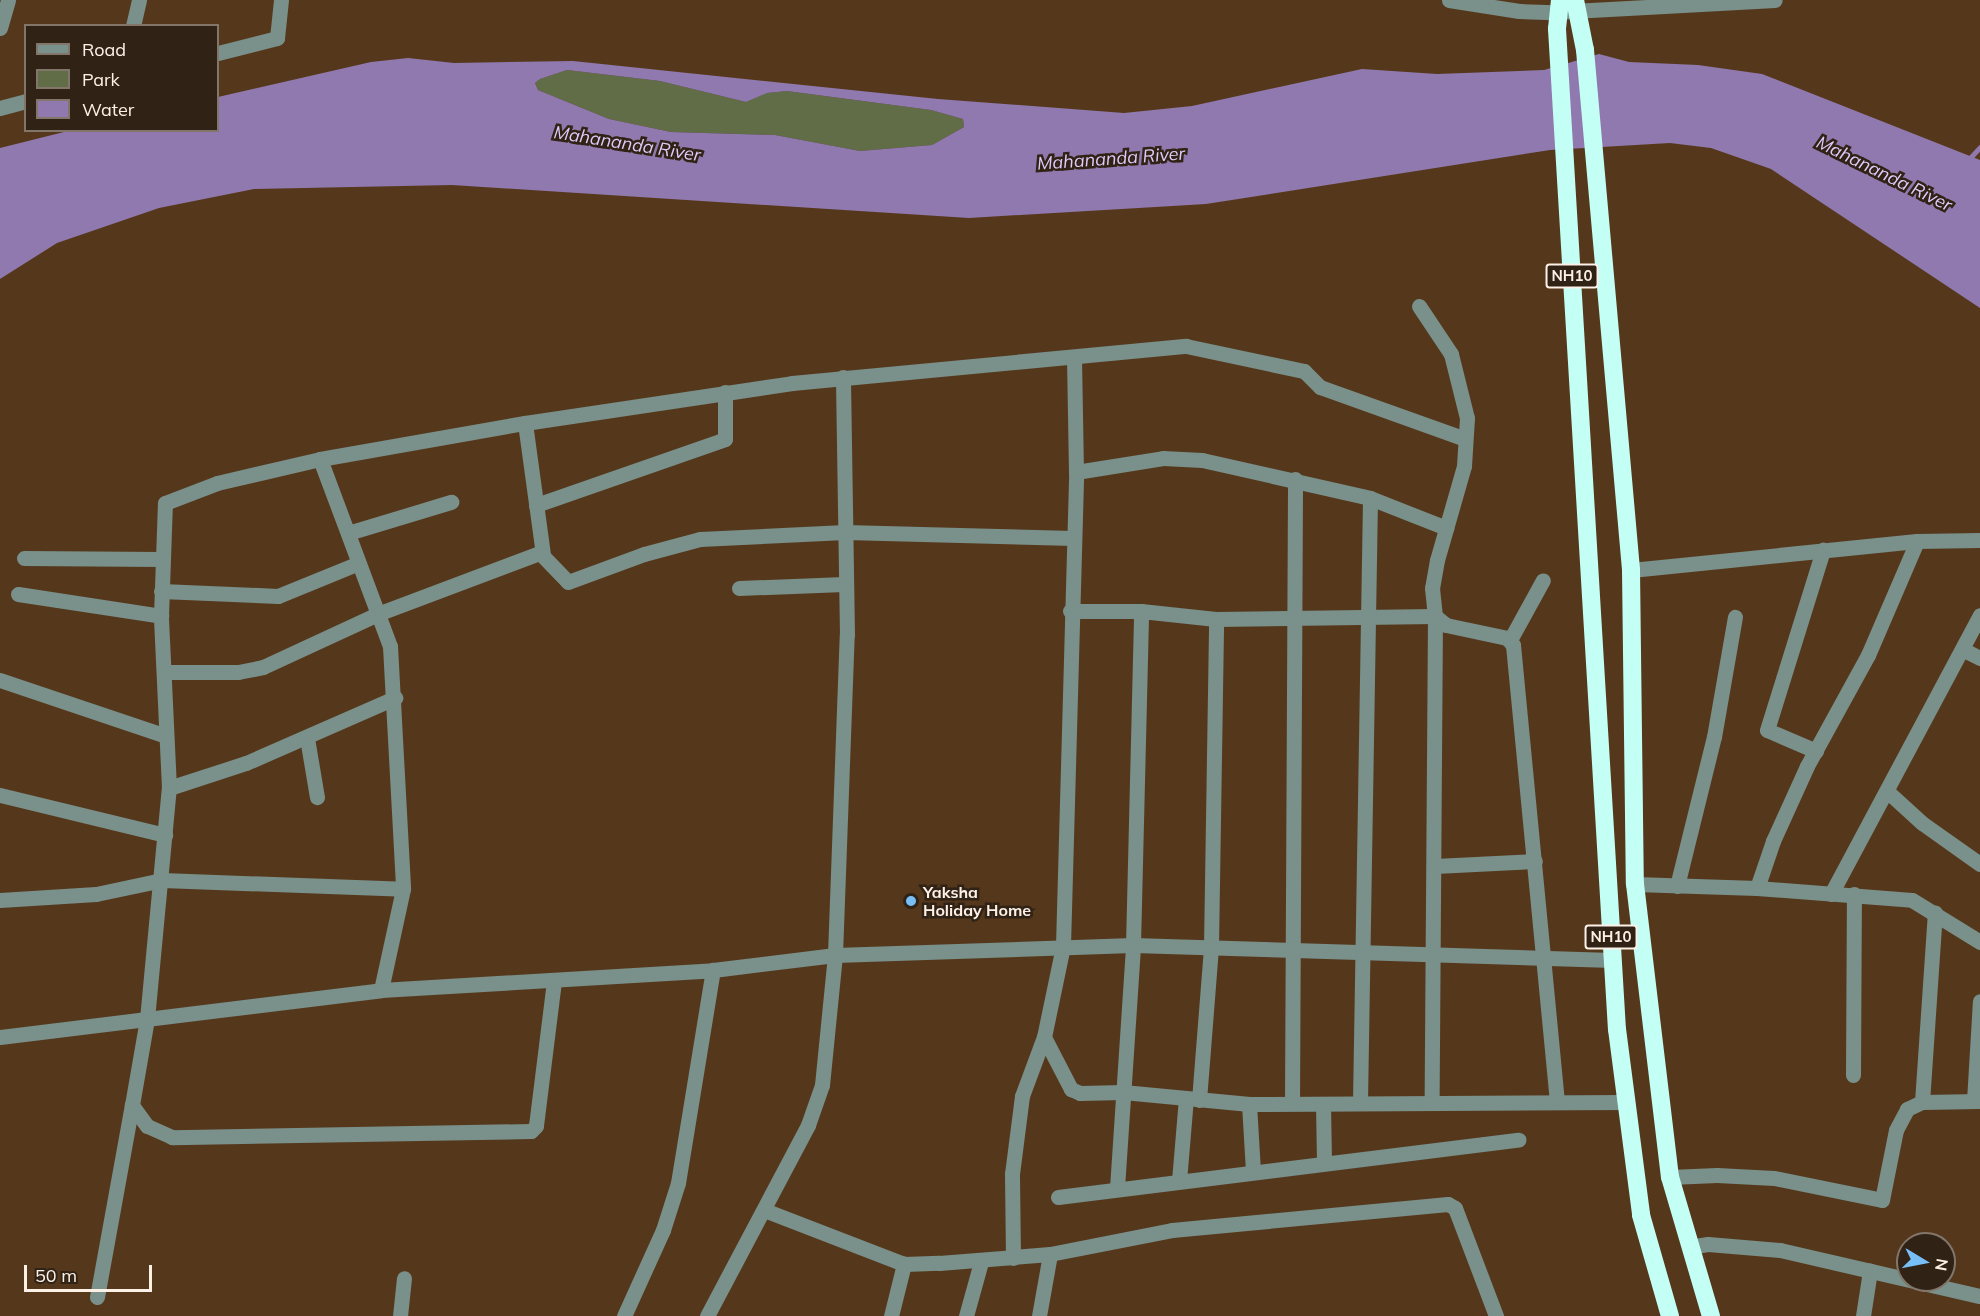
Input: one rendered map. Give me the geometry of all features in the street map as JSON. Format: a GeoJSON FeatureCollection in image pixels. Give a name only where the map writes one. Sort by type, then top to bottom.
{"type":"FeatureCollection","features":[{"type":"Feature","properties":{"kind":"highway","name":"NH10"},"geometry":{"type":"LineString","coordinates":[[1560,0],[1557,29],[1613,960],[1624,1102],[1641,1215],[1670,1316]]}},
{"type":"Feature","properties":{"kind":"highway"},"geometry":{"type":"LineString","coordinates":[[1575,0],[1585,50],[1631,570],[1635,884],[1670,1177],[1711,1316]]}},
{"type":"Feature","properties":{"kind":"street"},"geometry":{"type":"LineString","coordinates":[[0,28],[8,0]]}},
{"type":"Feature","properties":{"kind":"street"},"geometry":{"type":"LineString","coordinates":[[133,24],[139,0]]}},
{"type":"Feature","properties":{"kind":"street"},"geometry":{"type":"LineString","coordinates":[[219,53],[277,38],[281,0]]}},
{"type":"Feature","properties":{"kind":"street"},"geometry":{"type":"LineString","coordinates":[[1449,0],[1519,5],[1623,5],[1766,0]]}},
{"type":"Feature","properties":{"kind":"street"},"geometry":{"type":"LineString","coordinates":[[0,108],[24,102]]}},
{"type":"Feature","properties":{"kind":"street"},"geometry":{"type":"LineString","coordinates":[[1419,306],[1451,354],[1467,418],[1464,466],[1432,588],[1435,615],[1436,866],[1432,1101]]}},
{"type":"Feature","properties":{"kind":"street"},"geometry":{"type":"LineString","coordinates":[[96,1297],[147,1019],[162,880],[169,788],[166,672],[161,616],[161,560],[167,501],[217,483],[320,459],[525,423],[725,392],[843,377],[1198,347],[1305,371],[1320,387],[1465,439]]}},
{"type":"Feature","properties":{"kind":"street"},"geometry":{"type":"LineString","coordinates":[[1013,1258],[1012,1174],[1022,1096],[1044,1037],[1063,946],[1070,611],[1076,472],[1074,358]]}},
{"type":"Feature","properties":{"kind":"street"},"geometry":{"type":"LineString","coordinates":[[707,1316],[817,1104],[835,955],[847,635],[844,584],[843,377]]}},
{"type":"Feature","properties":{"kind":"street"},"geometry":{"type":"LineString","coordinates":[[536,505],[727,438],[725,392]]}},
{"type":"Feature","properties":{"kind":"street"},"geometry":{"type":"LineString","coordinates":[[525,423],[543,554],[562,579],[568,582],[644,554],[700,540],[845,532],[1073,538]]}},
{"type":"Feature","properties":{"kind":"street"},"geometry":{"type":"LineString","coordinates":[[1076,472],[1163,458],[1202,460],[1295,479],[1370,498],[1446,528]]}},
{"type":"Feature","properties":{"kind":"street"},"geometry":{"type":"LineString","coordinates":[[320,459],[380,613],[390,646],[395,698],[403,889],[381,990]]}},
{"type":"Feature","properties":{"kind":"street"},"geometry":{"type":"LineString","coordinates":[[1292,1103],[1296,952],[1295,479]]}},
{"type":"Feature","properties":{"kind":"street"},"geometry":{"type":"LineString","coordinates":[[1360,1102],[1370,615],[1370,498]]}},
{"type":"Feature","properties":{"kind":"street"},"geometry":{"type":"LineString","coordinates":[[348,533],[452,502]]}},
{"type":"Feature","properties":{"kind":"street"},"geometry":{"type":"LineString","coordinates":[[1631,570],[1917,541],[1980,540]]}},
{"type":"Feature","properties":{"kind":"street"},"geometry":{"type":"LineString","coordinates":[[1757,888],[1773,841],[1816,751],[1868,655],[1917,541]]}},
{"type":"Feature","properties":{"kind":"street"},"geometry":{"type":"LineString","coordinates":[[1816,751],[1767,730],[1823,550]]}},
{"type":"Feature","properties":{"kind":"street"},"geometry":{"type":"LineString","coordinates":[[166,672],[238,672],[263,667],[380,613],[543,554]]}},
{"type":"Feature","properties":{"kind":"street"},"geometry":{"type":"LineString","coordinates":[[24,558],[161,560]]}},
{"type":"Feature","properties":{"kind":"street"},"geometry":{"type":"LineString","coordinates":[[161,591],[278,596],[359,563]]}},
{"type":"Feature","properties":{"kind":"street"},"geometry":{"type":"LineString","coordinates":[[1543,580],[1510,640],[1546,955],[1557,1100]]}},
{"type":"Feature","properties":{"kind":"street"},"geometry":{"type":"LineString","coordinates":[[739,588],[844,584]]}},
{"type":"Feature","properties":{"kind":"street"},"geometry":{"type":"LineString","coordinates":[[18,594],[161,616]]}},
{"type":"Feature","properties":{"kind":"street"},"geometry":{"type":"LineString","coordinates":[[1070,611],[1141,612],[1216,619],[1435,615],[1446,625],[1510,640]]}},
{"type":"Feature","properties":{"kind":"street"},"geometry":{"type":"LineString","coordinates":[[1117,1188],[1133,945],[1141,612]]}},
{"type":"Feature","properties":{"kind":"street"},"geometry":{"type":"LineString","coordinates":[[1832,894],[1964,650],[1980,615]]}},
{"type":"Feature","properties":{"kind":"street"},"geometry":{"type":"LineString","coordinates":[[1677,886],[1709,758],[1735,617]]}},
{"type":"Feature","properties":{"kind":"street"},"geometry":{"type":"LineString","coordinates":[[1179,1181],[1193,1099],[1211,947],[1216,619]]}},
{"type":"Feature","properties":{"kind":"street"},"geometry":{"type":"LineString","coordinates":[[1964,650],[1980,658]]}},
{"type":"Feature","properties":{"kind":"street"},"geometry":{"type":"LineString","coordinates":[[0,680],[166,736]]}},
{"type":"Feature","properties":{"kind":"street"},"geometry":{"type":"LineString","coordinates":[[169,788],[246,763],[395,698]]}},
{"type":"Feature","properties":{"kind":"street"},"geometry":{"type":"LineString","coordinates":[[307,738],[317,797]]}},
{"type":"Feature","properties":{"kind":"street"},"geometry":{"type":"LineString","coordinates":[[1888,792],[1922,823],[1980,864]]}},
{"type":"Feature","properties":{"kind":"street"},"geometry":{"type":"LineString","coordinates":[[0,795],[165,835]]}},
{"type":"Feature","properties":{"kind":"street"},"geometry":{"type":"LineString","coordinates":[[1436,866],[1535,861]]}},
{"type":"Feature","properties":{"kind":"street"},"geometry":{"type":"LineString","coordinates":[[0,900],[96,894],[162,880],[403,889]]}},
{"type":"Feature","properties":{"kind":"street"},"geometry":{"type":"LineString","coordinates":[[1635,884],[1757,888],[1912,900],[1935,912],[1980,942]]}},
{"type":"Feature","properties":{"kind":"street"},"geometry":{"type":"LineString","coordinates":[[1853,1075],[1854,894]]}},
{"type":"Feature","properties":{"kind":"street"},"geometry":{"type":"LineString","coordinates":[[1922,1102],[1935,912]]}},
{"type":"Feature","properties":{"kind":"street"},"geometry":{"type":"LineString","coordinates":[[0,1037],[381,990],[713,970],[835,955],[1133,945],[1296,952],[1546,955],[1613,960]]}},
{"type":"Feature","properties":{"kind":"street"},"geometry":{"type":"LineString","coordinates":[[624,1316],[663,1230],[678,1183],[713,970]]}},
{"type":"Feature","properties":{"kind":"street"},"geometry":{"type":"LineString","coordinates":[[132,1105],[147,1126],[172,1137],[531,1131],[536,1126],[554,981]]}},
{"type":"Feature","properties":{"kind":"street"},"geometry":{"type":"LineString","coordinates":[[1670,1177],[1717,1175],[1774,1178],[1882,1200],[1896,1130],[1907,1109],[1922,1102],[1977,1101],[1980,1001]]}},
{"type":"Feature","properties":{"kind":"street"},"geometry":{"type":"LineString","coordinates":[[1044,1037],[1071,1089],[1080,1093],[1123,1092],[1249,1104],[1557,1100],[1624,1102]]}},
{"type":"Feature","properties":{"kind":"street"},"geometry":{"type":"LineString","coordinates":[[1249,1104],[1252,1172]]}},
{"type":"Feature","properties":{"kind":"street"},"geometry":{"type":"LineString","coordinates":[[1323,1104],[1324,1163]]}},
{"type":"Feature","properties":{"kind":"street"},"geometry":{"type":"LineString","coordinates":[[1058,1197],[1518,1140]]}},
{"type":"Feature","properties":{"kind":"street"},"geometry":{"type":"LineString","coordinates":[[764,1210],[904,1263],[981,1262],[1050,1254],[1172,1230],[1448,1204],[1455,1208],[1496,1316]]}},
{"type":"Feature","properties":{"kind":"street"},"geometry":{"type":"LineString","coordinates":[[1689,1247],[1747,1245],[1980,1296]]}},
{"type":"Feature","properties":{"kind":"street"},"geometry":{"type":"LineString","coordinates":[[1039,1316],[1050,1254]]}},
{"type":"Feature","properties":{"kind":"street"},"geometry":{"type":"LineString","coordinates":[[966,1316],[981,1262]]}},
{"type":"Feature","properties":{"kind":"street"},"geometry":{"type":"LineString","coordinates":[[891,1316],[904,1263]]}},
{"type":"Feature","properties":{"kind":"street"},"geometry":{"type":"LineString","coordinates":[[1863,1316],[1870,1271]]}},
{"type":"Feature","properties":{"kind":"street"},"geometry":{"type":"LineString","coordinates":[[400,1316],[404,1278]]}},
{"type":"Feature","properties":{"kind":"green space"},"geometry":{"type":"Polygon","coordinates":[[[567,70],[660,81],[746,102],[766,93],[787,91],[931,110],[963,119],[964,127],[932,145],[860,151],[775,135],[671,132],[609,119],[538,90],[535,83],[540,79],[567,70]]]}},
{"type":"Feature","properties":{"kind":"water","name":"Mahananda River"},"geometry":{"type":"Polygon","coordinates":[[[1599,54],[1629,62],[1698,65],[1762,74],[1980,160],[1980,308],[1771,169],[1711,148],[1670,143],[1550,150],[1206,204],[969,218],[452,185],[254,189],[159,208],[57,243],[0,279],[0,148],[64,132],[219,132],[219,97],[371,62],[408,58],[454,63],[573,61],[938,99],[1124,113],[1192,106],[1362,69],[1437,74],[1544,70],[1599,54]],[[567,70],[540,79],[535,83],[538,90],[609,119],[671,132],[775,135],[860,151],[932,145],[964,127],[963,119],[931,110],[787,91],[767,93],[746,102],[660,81],[567,70]]]}},
{"type":"Feature","properties":{"kind":"waterway"},"geometry":{"type":"LineString","coordinates":[[1967,161],[1980,147]]}},
{"type":"Feature","properties":{"kind":"place","name":"Yaksha Holiday Home"},"geometry":{"type":"Point","coordinates":[911,901]}}]}
